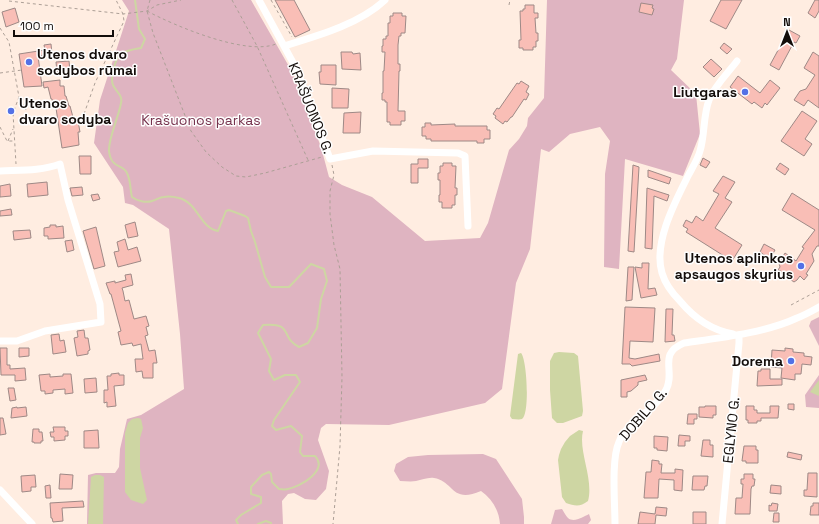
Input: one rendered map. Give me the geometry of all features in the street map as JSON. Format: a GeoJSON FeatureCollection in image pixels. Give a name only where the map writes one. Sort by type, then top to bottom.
{"type":"FeatureCollection","features":[{"type":"Feature","properties":{"kind":"street","name":"KRAŠUONOS G."},"geometry":{"type":"LineString","coordinates":[[259,0],[297,70],[330,157],[373,151],[458,153],[465,156],[468,226]]}},
{"type":"Feature","properties":{"kind":"street"},"geometry":{"type":"LineString","coordinates":[[283,44],[295,43],[364,16],[385,0]]}},
{"type":"Feature","properties":{"kind":"street"},"geometry":{"type":"LineString","coordinates":[[737,61],[714,90],[709,101],[700,151],[667,224],[660,250],[662,274],[673,294],[686,309],[703,322],[719,331],[739,335],[797,319],[819,307]]}},
{"type":"Feature","properties":{"kind":"street"},"geometry":{"type":"LineString","coordinates":[[0,171],[36,169],[52,167],[60,164],[68,200],[100,304],[101,322],[45,331],[17,340],[0,341]]}},
{"type":"Feature","properties":{"kind":"street","name":"DOBILO G."},"geometry":{"type":"LineString","coordinates":[[615,524],[614,477],[618,442],[630,426],[659,400],[666,391],[668,385],[669,356],[671,351],[684,343],[739,335]]}},
{"type":"Feature","properties":{"kind":"street","name":"EGLYNO G."},"geometry":{"type":"LineString","coordinates":[[722,524],[739,335]]}},
{"type":"Feature","properties":{"kind":"street"},"geometry":{"type":"LineString","coordinates":[[0,490],[32,524]]}},
{"type":"Feature","properties":{"kind":"path"},"geometry":{"type":"LineString","coordinates":[[84,114],[95,83],[124,21],[123,14],[116,0]]}},
{"type":"Feature","properties":{"kind":"path"},"geometry":{"type":"LineString","coordinates":[[150,0],[147,11],[152,33],[190,131],[206,152],[222,167],[236,176],[246,177],[308,160],[330,157],[334,175],[330,191],[330,214],[334,245],[340,270],[342,376],[340,446],[333,524]]}},
{"type":"Feature","properties":{"kind":"path"},"geometry":{"type":"LineString","coordinates":[[9,1],[123,14],[147,11],[157,5],[181,0]]}},
{"type":"Feature","properties":{"kind":"path"},"geometry":{"type":"LineString","coordinates":[[232,0],[257,46],[308,160]]}},
{"type":"Feature","properties":{"kind":"path"},"geometry":{"type":"LineString","coordinates":[[271,0],[295,43]]}},
{"type":"Feature","properties":{"kind":"path"},"geometry":{"type":"LineString","coordinates":[[509,5],[510,0]]}},
{"type":"Feature","properties":{"kind":"path"},"geometry":{"type":"LineString","coordinates":[[147,11],[222,40],[263,47],[283,44]]}},
{"type":"Feature","properties":{"kind":"path"},"geometry":{"type":"LineString","coordinates":[[0,28],[9,42],[18,97],[26,110]]}},
{"type":"Feature","properties":{"kind":"path"},"geometry":{"type":"LineString","coordinates":[[0,73],[22,70]]}},
{"type":"Feature","properties":{"kind":"path"},"geometry":{"type":"LineString","coordinates":[[16,170],[13,113],[18,97]]}},
{"type":"Feature","properties":{"kind":"path"},"geometry":{"type":"LineString","coordinates":[[0,127],[7,141]]}},
{"type":"Feature","properties":{"kind":"path"},"geometry":{"type":"LineString","coordinates":[[7,141],[14,129]]}},
{"type":"Feature","properties":{"kind":"path"},"geometry":{"type":"LineString","coordinates":[[7,141],[15,141]]}},
{"type":"Feature","properties":{"kind":"path"},"geometry":{"type":"LineString","coordinates":[[791,305],[819,290]]}},
{"type":"Feature","properties":{"kind":"green space","name":"Krašuonos parkas"},"geometry":{"type":"Polygon","coordinates":[[[122,0],[251,0],[291,70],[321,147],[329,177],[342,185],[372,197],[425,241],[480,238],[488,223],[509,150],[519,139],[527,126],[528,118],[544,98],[547,0],[684,0],[677,59],[671,70],[696,94],[700,134],[683,176],[625,159],[619,269],[604,267],[605,174],[610,141],[600,127],[570,134],[549,152],[541,149],[530,249],[516,283],[502,389],[485,403],[389,425],[326,424],[321,428],[318,440],[329,471],[326,489],[316,500],[305,499],[294,493],[288,494],[282,501],[283,524],[87,524],[88,475],[96,473],[115,473],[119,467],[120,449],[127,419],[141,415],[184,389],[169,229],[133,205],[125,203],[123,187],[94,143],[100,100],[129,11],[122,0]]]}},
{"type":"Feature","properties":{"kind":"green space"},"geometry":{"type":"Polygon","coordinates":[[[819,317],[819,346],[809,326],[811,321],[819,317]]]}},
{"type":"Feature","properties":{"kind":"green space"},"geometry":{"type":"Polygon","coordinates":[[[819,375],[819,408],[806,407],[805,395],[819,375]]]}},
{"type":"Feature","properties":{"kind":"green space"},"geometry":{"type":"Polygon","coordinates":[[[483,454],[496,459],[522,499],[524,524],[500,524],[494,505],[481,491],[464,495],[458,493],[441,480],[434,478],[414,481],[400,481],[394,471],[396,464],[408,457],[483,454]]]}},
{"type":"Feature","properties":{"kind":"green space"},"geometry":{"type":"Polygon","coordinates":[[[562,509],[570,519],[578,519],[589,514],[591,520],[588,524],[551,524],[555,510],[562,509]]]}},
{"type":"Feature","properties":{"kind":"shaded area"},"geometry":{"type":"Polygon","coordinates":[[[521,353],[525,365],[526,375],[526,407],[522,419],[512,419],[510,416],[518,354],[521,353]]]}},
{"type":"Feature","properties":{"kind":"shaded area"},"geometry":{"type":"Polygon","coordinates":[[[554,353],[574,353],[578,356],[583,411],[582,416],[563,423],[557,423],[552,418],[550,390],[550,361],[554,353]]]}},
{"type":"Feature","properties":{"kind":"shaded area"},"geometry":{"type":"Polygon","coordinates":[[[819,380],[819,396],[810,392],[819,380]]]}},
{"type":"Feature","properties":{"kind":"shaded area"},"geometry":{"type":"Polygon","coordinates":[[[132,419],[141,419],[143,428],[140,438],[140,468],[147,500],[143,504],[131,500],[125,492],[125,433],[128,423],[132,419]]]}},
{"type":"Feature","properties":{"kind":"shaded area"},"geometry":{"type":"Polygon","coordinates":[[[579,430],[583,431],[582,439],[588,474],[589,492],[588,501],[582,504],[572,505],[566,503],[562,497],[558,460],[565,442],[570,436],[579,430]]]}},
{"type":"Feature","properties":{"kind":"shaded area"},"geometry":{"type":"Polygon","coordinates":[[[95,475],[104,477],[103,524],[88,524],[91,477],[95,475]]]}},
{"type":"Feature","properties":{"kind":"building"},"geometry":{"type":"Polygon","coordinates":[[[275,0],[294,0],[310,30],[295,37],[275,0]]]}},
{"type":"Feature","properties":{"kind":"building"},"geometry":{"type":"Polygon","coordinates":[[[721,0],[742,0],[726,29],[710,21],[721,0]]]}},
{"type":"Feature","properties":{"kind":"building"},"geometry":{"type":"Polygon","coordinates":[[[815,0],[819,0],[819,11],[815,18],[808,13],[815,0]]]}},
{"type":"Feature","properties":{"kind":"building"},"geometry":{"type":"Polygon","coordinates":[[[641,3],[653,5],[652,8],[654,9],[652,15],[639,12],[641,3]]]}},
{"type":"Feature","properties":{"kind":"building"},"geometry":{"type":"Polygon","coordinates":[[[525,5],[534,5],[534,13],[538,13],[538,18],[535,18],[538,41],[536,41],[536,47],[533,47],[533,50],[523,50],[523,48],[519,48],[519,40],[521,40],[520,11],[525,9],[525,5]]]}},
{"type":"Feature","properties":{"kind":"building"},"geometry":{"type":"Polygon","coordinates":[[[15,8],[19,22],[6,27],[2,12],[15,8]]]}},
{"type":"Feature","properties":{"kind":"building"},"geometry":{"type":"Polygon","coordinates":[[[393,13],[402,13],[402,16],[406,16],[405,33],[401,33],[401,36],[399,36],[398,45],[398,64],[400,64],[400,71],[398,111],[405,111],[405,121],[401,121],[401,125],[390,125],[390,122],[387,122],[387,102],[382,100],[385,52],[382,52],[382,46],[383,39],[386,39],[386,36],[388,36],[388,23],[390,23],[390,16],[393,16],[393,13]]]}},
{"type":"Feature","properties":{"kind":"building"},"geometry":{"type":"Polygon","coordinates":[[[789,30],[800,36],[796,43],[794,42],[779,70],[770,65],[789,30]]]}},
{"type":"Feature","properties":{"kind":"building"},"geometry":{"type":"Polygon","coordinates":[[[724,43],[732,49],[727,54],[720,48],[724,43]]]}},
{"type":"Feature","properties":{"kind":"building","name":"Utenos dvaro sodybos rūmai"},"geometry":{"type":"Polygon","coordinates":[[[51,44],[52,54],[38,56],[42,86],[24,87],[19,54],[45,50],[44,45],[51,44]]]}},
{"type":"Feature","properties":{"kind":"building"},"geometry":{"type":"Polygon","coordinates":[[[341,52],[352,52],[353,54],[360,53],[361,70],[342,69],[341,52]]]}},
{"type":"Feature","properties":{"kind":"building"},"geometry":{"type":"Polygon","coordinates":[[[813,52],[819,56],[819,108],[808,100],[804,106],[794,100],[800,91],[806,89],[815,75],[804,68],[813,52]]]}},
{"type":"Feature","properties":{"kind":"building"},"geometry":{"type":"Polygon","coordinates":[[[711,59],[722,69],[714,77],[703,67],[711,59]]]}},
{"type":"Feature","properties":{"kind":"building"},"geometry":{"type":"Polygon","coordinates":[[[69,61],[70,71],[57,72],[56,62],[69,61]]]}},
{"type":"Feature","properties":{"kind":"building"},"geometry":{"type":"Polygon","coordinates":[[[321,65],[336,65],[336,85],[320,84],[319,72],[321,72],[321,65]]]}},
{"type":"Feature","properties":{"kind":"building","name":"Liutgaras"},"geometry":{"type":"Polygon","coordinates":[[[738,76],[760,93],[770,80],[780,88],[767,105],[765,103],[762,108],[754,102],[752,104],[730,87],[738,76]]]}},
{"type":"Feature","properties":{"kind":"building"},"geometry":{"type":"Polygon","coordinates":[[[60,80],[60,86],[64,86],[65,96],[70,106],[74,121],[78,121],[80,132],[78,132],[79,145],[62,148],[56,108],[51,99],[48,87],[44,88],[43,82],[60,80]]]}},
{"type":"Feature","properties":{"kind":"building"},"geometry":{"type":"Polygon","coordinates":[[[521,81],[529,86],[526,92],[529,94],[512,117],[503,124],[495,118],[496,116],[493,114],[497,108],[499,109],[517,83],[519,84],[521,81]]]}},
{"type":"Feature","properties":{"kind":"building"},"geometry":{"type":"Polygon","coordinates":[[[332,88],[349,89],[348,108],[332,108],[332,88]]]}},
{"type":"Feature","properties":{"kind":"building"},"geometry":{"type":"Polygon","coordinates":[[[802,111],[817,121],[805,139],[812,144],[804,156],[781,141],[802,111]]]}},
{"type":"Feature","properties":{"kind":"building"},"geometry":{"type":"Polygon","coordinates":[[[361,112],[360,133],[343,133],[344,113],[361,112]]]}},
{"type":"Feature","properties":{"kind":"building"},"geometry":{"type":"Polygon","coordinates":[[[425,123],[431,123],[431,125],[455,124],[455,126],[487,126],[487,130],[490,130],[490,139],[484,139],[484,143],[477,143],[477,141],[431,141],[431,139],[426,139],[426,136],[422,136],[422,127],[425,127],[425,123]]]}},
{"type":"Feature","properties":{"kind":"building"},"geometry":{"type":"Polygon","coordinates":[[[79,156],[91,156],[91,174],[80,174],[79,156]]]}},
{"type":"Feature","properties":{"kind":"building"},"geometry":{"type":"Polygon","coordinates":[[[703,158],[710,162],[706,168],[700,165],[703,158]]]}},
{"type":"Feature","properties":{"kind":"building"},"geometry":{"type":"Polygon","coordinates":[[[418,159],[428,159],[428,168],[418,168],[418,183],[411,183],[411,164],[418,164],[418,159]]]}},
{"type":"Feature","properties":{"kind":"building"},"geometry":{"type":"Polygon","coordinates":[[[443,163],[452,163],[452,166],[456,166],[455,188],[457,188],[457,195],[455,195],[455,205],[452,205],[452,208],[442,208],[442,202],[439,202],[440,180],[438,180],[438,173],[440,173],[440,166],[443,166],[443,163]]]}},
{"type":"Feature","properties":{"kind":"building"},"geometry":{"type":"Polygon","coordinates":[[[780,163],[789,169],[785,175],[776,169],[780,163]]]}},
{"type":"Feature","properties":{"kind":"building"},"geometry":{"type":"Polygon","coordinates":[[[633,165],[639,167],[634,252],[628,251],[633,165]]]}},
{"type":"Feature","properties":{"kind":"building"},"geometry":{"type":"Polygon","coordinates":[[[648,170],[671,178],[669,184],[648,177],[648,170]]]}},
{"type":"Feature","properties":{"kind":"building"},"geometry":{"type":"Polygon","coordinates":[[[723,176],[735,182],[725,198],[732,202],[715,228],[742,245],[732,261],[686,232],[688,229],[683,226],[686,220],[692,223],[696,216],[703,221],[719,194],[713,191],[723,176]]]}},
{"type":"Feature","properties":{"kind":"building"},"geometry":{"type":"Polygon","coordinates":[[[47,182],[48,195],[28,197],[27,184],[47,182]]]}},
{"type":"Feature","properties":{"kind":"building"},"geometry":{"type":"Polygon","coordinates":[[[10,184],[11,196],[0,197],[0,186],[10,184]]]}},
{"type":"Feature","properties":{"kind":"building"},"geometry":{"type":"Polygon","coordinates":[[[82,187],[83,195],[72,196],[70,188],[82,187]]]}},
{"type":"Feature","properties":{"kind":"building"},"geometry":{"type":"Polygon","coordinates":[[[647,188],[669,195],[667,201],[654,196],[652,249],[645,248],[647,188]]]}},
{"type":"Feature","properties":{"kind":"building"},"geometry":{"type":"Polygon","coordinates":[[[792,193],[819,210],[819,246],[817,246],[812,254],[814,261],[806,274],[808,275],[804,280],[800,276],[794,282],[778,270],[780,267],[779,263],[785,253],[796,261],[804,248],[802,247],[815,230],[782,210],[792,193]]]}},
{"type":"Feature","properties":{"kind":"building"},"geometry":{"type":"Polygon","coordinates":[[[98,194],[100,199],[93,201],[91,195],[98,194]]]}},
{"type":"Feature","properties":{"kind":"building"},"geometry":{"type":"Polygon","coordinates":[[[11,209],[12,215],[0,216],[0,211],[11,209]]]}},
{"type":"Feature","properties":{"kind":"building"},"geometry":{"type":"Polygon","coordinates":[[[135,222],[138,236],[128,238],[125,225],[135,222]]]}},
{"type":"Feature","properties":{"kind":"building"},"geometry":{"type":"Polygon","coordinates":[[[50,225],[56,225],[56,227],[63,226],[64,238],[48,239],[48,236],[44,236],[44,228],[50,227],[50,225]]]}},
{"type":"Feature","properties":{"kind":"building"},"geometry":{"type":"Polygon","coordinates":[[[96,227],[105,266],[94,269],[83,231],[96,227]]]}},
{"type":"Feature","properties":{"kind":"building"},"geometry":{"type":"Polygon","coordinates":[[[30,230],[31,238],[14,240],[13,231],[30,230]]]}},
{"type":"Feature","properties":{"kind":"building"},"geometry":{"type":"Polygon","coordinates":[[[125,239],[128,250],[137,247],[141,261],[118,267],[114,252],[119,251],[117,242],[125,239]]]}},
{"type":"Feature","properties":{"kind":"building"},"geometry":{"type":"Polygon","coordinates":[[[72,240],[74,250],[67,252],[65,241],[72,240]]]}},
{"type":"Feature","properties":{"kind":"building"},"geometry":{"type":"Polygon","coordinates":[[[764,244],[775,250],[770,259],[760,252],[764,244]]]}},
{"type":"Feature","properties":{"kind":"building"},"geometry":{"type":"Polygon","coordinates":[[[642,263],[649,263],[648,289],[655,288],[657,295],[641,298],[635,267],[642,268],[642,263]]]}},
{"type":"Feature","properties":{"kind":"building"},"geometry":{"type":"Polygon","coordinates":[[[628,267],[634,267],[632,300],[626,301],[628,267]]]}},
{"type":"Feature","properties":{"kind":"building"},"geometry":{"type":"Polygon","coordinates":[[[131,274],[133,285],[122,288],[125,301],[129,300],[134,319],[146,316],[149,326],[146,327],[148,335],[145,336],[149,351],[155,350],[157,363],[153,363],[153,378],[143,378],[142,371],[136,372],[135,359],[143,359],[141,344],[133,346],[132,343],[121,345],[118,332],[121,331],[111,294],[106,283],[115,281],[115,283],[126,280],[125,275],[131,274]]]}},
{"type":"Feature","properties":{"kind":"building"},"geometry":{"type":"Polygon","coordinates":[[[625,307],[655,308],[653,342],[630,341],[629,358],[635,359],[659,354],[660,361],[632,366],[630,364],[622,364],[625,307]]]}},
{"type":"Feature","properties":{"kind":"building"},"geometry":{"type":"Polygon","coordinates":[[[666,309],[673,309],[672,335],[674,335],[675,341],[665,342],[666,309]]]}},
{"type":"Feature","properties":{"kind":"building"},"geometry":{"type":"Polygon","coordinates":[[[84,330],[85,338],[88,338],[90,350],[88,351],[88,354],[77,356],[74,338],[78,337],[77,331],[84,330]]]}},
{"type":"Feature","properties":{"kind":"building"},"geometry":{"type":"Polygon","coordinates":[[[59,334],[60,341],[64,340],[66,352],[53,354],[51,335],[59,334]]]}},
{"type":"Feature","properties":{"kind":"building"},"geometry":{"type":"Polygon","coordinates":[[[0,348],[7,348],[7,365],[10,365],[10,369],[25,368],[26,380],[15,381],[15,375],[1,375],[0,348]]]}},
{"type":"Feature","properties":{"kind":"building"},"geometry":{"type":"Polygon","coordinates":[[[19,348],[29,348],[29,356],[19,357],[19,348]]]}},
{"type":"Feature","properties":{"kind":"building","name":"Dorema"},"geometry":{"type":"Polygon","coordinates":[[[785,348],[793,349],[793,352],[804,353],[804,356],[812,357],[811,365],[802,364],[801,374],[795,374],[795,380],[781,378],[782,368],[771,367],[772,350],[785,351],[785,348]]]}},
{"type":"Feature","properties":{"kind":"building"},"geometry":{"type":"Polygon","coordinates":[[[761,369],[770,369],[770,379],[782,379],[782,385],[757,386],[758,371],[761,371],[761,369]]]}},
{"type":"Feature","properties":{"kind":"building"},"geometry":{"type":"Polygon","coordinates":[[[119,373],[119,375],[124,375],[124,385],[114,386],[116,406],[107,407],[107,402],[104,403],[104,390],[108,390],[107,376],[119,373]]]}},
{"type":"Feature","properties":{"kind":"building"},"geometry":{"type":"Polygon","coordinates":[[[50,374],[50,377],[71,374],[73,393],[65,394],[65,389],[53,390],[53,393],[45,394],[45,391],[41,391],[39,375],[50,374]]]}},
{"type":"Feature","properties":{"kind":"building"},"geometry":{"type":"Polygon","coordinates":[[[645,375],[647,380],[638,382],[638,385],[631,391],[627,392],[627,397],[621,397],[621,380],[645,375]]]}},
{"type":"Feature","properties":{"kind":"building"},"geometry":{"type":"Polygon","coordinates":[[[96,378],[97,392],[85,393],[84,379],[96,378]]]}},
{"type":"Feature","properties":{"kind":"building"},"geometry":{"type":"Polygon","coordinates":[[[8,388],[14,388],[16,400],[10,401],[8,388]]]}},
{"type":"Feature","properties":{"kind":"building"},"geometry":{"type":"Polygon","coordinates":[[[788,404],[794,404],[794,410],[788,409],[788,404]]]}},
{"type":"Feature","properties":{"kind":"building"},"geometry":{"type":"Polygon","coordinates":[[[716,406],[716,415],[713,415],[713,418],[699,417],[699,407],[716,406]]]}},
{"type":"Feature","properties":{"kind":"building"},"geometry":{"type":"Polygon","coordinates":[[[746,406],[754,406],[754,410],[757,410],[757,413],[770,413],[770,406],[779,406],[778,418],[761,418],[761,421],[757,421],[757,423],[748,423],[748,420],[746,420],[746,406]]]}},
{"type":"Feature","properties":{"kind":"building"},"geometry":{"type":"Polygon","coordinates":[[[26,407],[27,416],[11,418],[12,408],[26,407]]]}},
{"type":"Feature","properties":{"kind":"building"},"geometry":{"type":"Polygon","coordinates":[[[688,414],[697,414],[697,419],[694,419],[694,424],[687,424],[688,414]]]}},
{"type":"Feature","properties":{"kind":"building"},"geometry":{"type":"Polygon","coordinates":[[[0,418],[3,418],[6,434],[0,435],[0,418]]]}},
{"type":"Feature","properties":{"kind":"building"},"geometry":{"type":"Polygon","coordinates":[[[53,427],[65,427],[65,431],[68,431],[68,436],[65,436],[65,440],[54,441],[54,437],[51,437],[50,432],[54,432],[53,427]]]}},
{"type":"Feature","properties":{"kind":"building"},"geometry":{"type":"Polygon","coordinates":[[[33,429],[39,429],[39,432],[42,432],[43,441],[41,441],[41,443],[32,442],[33,429]]]}},
{"type":"Feature","properties":{"kind":"building"},"geometry":{"type":"Polygon","coordinates":[[[98,430],[99,448],[84,448],[84,431],[98,430]]]}},
{"type":"Feature","properties":{"kind":"building"},"geometry":{"type":"Polygon","coordinates":[[[679,435],[690,436],[690,441],[685,441],[685,446],[678,446],[679,435]]]}},
{"type":"Feature","properties":{"kind":"building"},"geometry":{"type":"Polygon","coordinates":[[[654,436],[668,437],[667,451],[657,450],[657,448],[654,448],[654,436]]]}},
{"type":"Feature","properties":{"kind":"building"},"geometry":{"type":"Polygon","coordinates":[[[703,440],[710,440],[710,445],[713,445],[713,457],[701,456],[703,440]]]}},
{"type":"Feature","properties":{"kind":"building"},"geometry":{"type":"Polygon","coordinates":[[[744,446],[756,446],[756,450],[758,450],[758,463],[746,463],[746,461],[742,461],[744,446]]]}},
{"type":"Feature","properties":{"kind":"building"},"geometry":{"type":"Polygon","coordinates":[[[788,452],[802,455],[801,460],[787,457],[788,452]]]}},
{"type":"Feature","properties":{"kind":"building"},"geometry":{"type":"Polygon","coordinates":[[[652,460],[659,461],[659,464],[662,464],[661,473],[675,473],[675,469],[683,470],[682,491],[674,490],[674,480],[659,479],[658,498],[644,498],[646,472],[651,472],[652,460]]]}},
{"type":"Feature","properties":{"kind":"building"},"geometry":{"type":"Polygon","coordinates":[[[808,473],[817,473],[817,497],[804,496],[804,490],[807,490],[808,473]]]}},
{"type":"Feature","properties":{"kind":"building"},"geometry":{"type":"Polygon","coordinates":[[[60,474],[73,475],[72,489],[59,489],[60,474]]]}},
{"type":"Feature","properties":{"kind":"building"},"geometry":{"type":"Polygon","coordinates":[[[744,474],[753,474],[753,479],[755,479],[754,486],[752,486],[751,489],[750,514],[735,514],[736,498],[742,498],[743,484],[741,484],[741,479],[744,479],[744,474]]]}},
{"type":"Feature","properties":{"kind":"building"},"geometry":{"type":"Polygon","coordinates":[[[35,475],[36,487],[31,487],[31,491],[22,492],[21,476],[35,475]]]}},
{"type":"Feature","properties":{"kind":"building"},"geometry":{"type":"Polygon","coordinates":[[[693,476],[708,476],[707,486],[705,486],[704,490],[692,490],[693,476]]]}},
{"type":"Feature","properties":{"kind":"building"},"geometry":{"type":"Polygon","coordinates":[[[50,485],[51,498],[46,498],[45,486],[50,485]]]}},
{"type":"Feature","properties":{"kind":"building"},"geometry":{"type":"Polygon","coordinates":[[[771,485],[781,486],[781,494],[770,493],[771,485]]]}},
{"type":"Feature","properties":{"kind":"building"},"geometry":{"type":"Polygon","coordinates":[[[83,501],[84,507],[62,508],[63,521],[53,522],[51,518],[50,503],[83,501]]]}},
{"type":"Feature","properties":{"kind":"building"},"geometry":{"type":"Polygon","coordinates":[[[772,503],[778,504],[777,511],[769,511],[769,505],[771,506],[772,503]]]}},
{"type":"Feature","properties":{"kind":"building"},"geometry":{"type":"Polygon","coordinates":[[[813,503],[819,503],[819,515],[810,515],[811,506],[813,506],[813,503]]]}},
{"type":"Feature","properties":{"kind":"building"},"geometry":{"type":"Polygon","coordinates":[[[656,507],[667,508],[666,516],[656,515],[655,524],[638,524],[640,512],[655,514],[656,507]]]}},
{"type":"Feature","properties":{"kind":"building"},"geometry":{"type":"Polygon","coordinates":[[[693,512],[706,512],[706,524],[693,524],[693,512]]]}},
{"type":"Feature","properties":{"kind":"building"},"geometry":{"type":"Polygon","coordinates":[[[774,513],[779,513],[779,522],[773,522],[774,513]]]}},
{"type":"Feature","properties":{"kind":"waterway"},"geometry":{"type":"LineString","coordinates":[[135,0],[139,29],[145,39],[141,48],[121,54],[115,64],[112,82],[121,100],[109,146],[112,161],[123,168],[127,173],[132,197],[139,201],[147,202],[161,197],[179,198],[191,205],[207,225],[218,231],[226,211],[229,210],[245,216],[248,218],[265,277],[271,287],[289,287],[311,264],[324,269],[327,281],[321,299],[317,328],[308,343],[299,347],[293,343],[283,328],[279,326],[263,325],[258,333],[271,359],[269,371],[274,380],[285,375],[296,375],[300,382],[274,420],[272,426],[276,430],[291,426],[302,436],[300,452],[303,456],[315,456],[318,461],[318,467],[316,472],[306,481],[293,488],[287,489],[279,489],[272,482],[271,474],[269,472],[262,475],[251,487],[251,494],[261,497],[261,503],[241,515],[236,520],[238,524]]}},
{"type":"Feature","properties":{"kind":"waterway"},"geometry":{"type":"LineString","coordinates":[[258,524],[266,521],[271,524]]}},
{"type":"Feature","properties":{"kind":"place","name":"Utenos dvaro sodybos rūmai"},"geometry":{"type":"Point","coordinates":[29,62]}},
{"type":"Feature","properties":{"kind":"place","name":"Liutgaras"},"geometry":{"type":"Point","coordinates":[745,92]}},
{"type":"Feature","properties":{"kind":"place","name":"Utenos dvaro sodyba"},"geometry":{"type":"Point","coordinates":[11,111]}},
{"type":"Feature","properties":{"kind":"place","name":"Utenos aplinkos apsaugos skyrius"},"geometry":{"type":"Point","coordinates":[801,266]}},
{"type":"Feature","properties":{"kind":"place","name":"Dorema"},"geometry":{"type":"Point","coordinates":[791,361]}}]}
